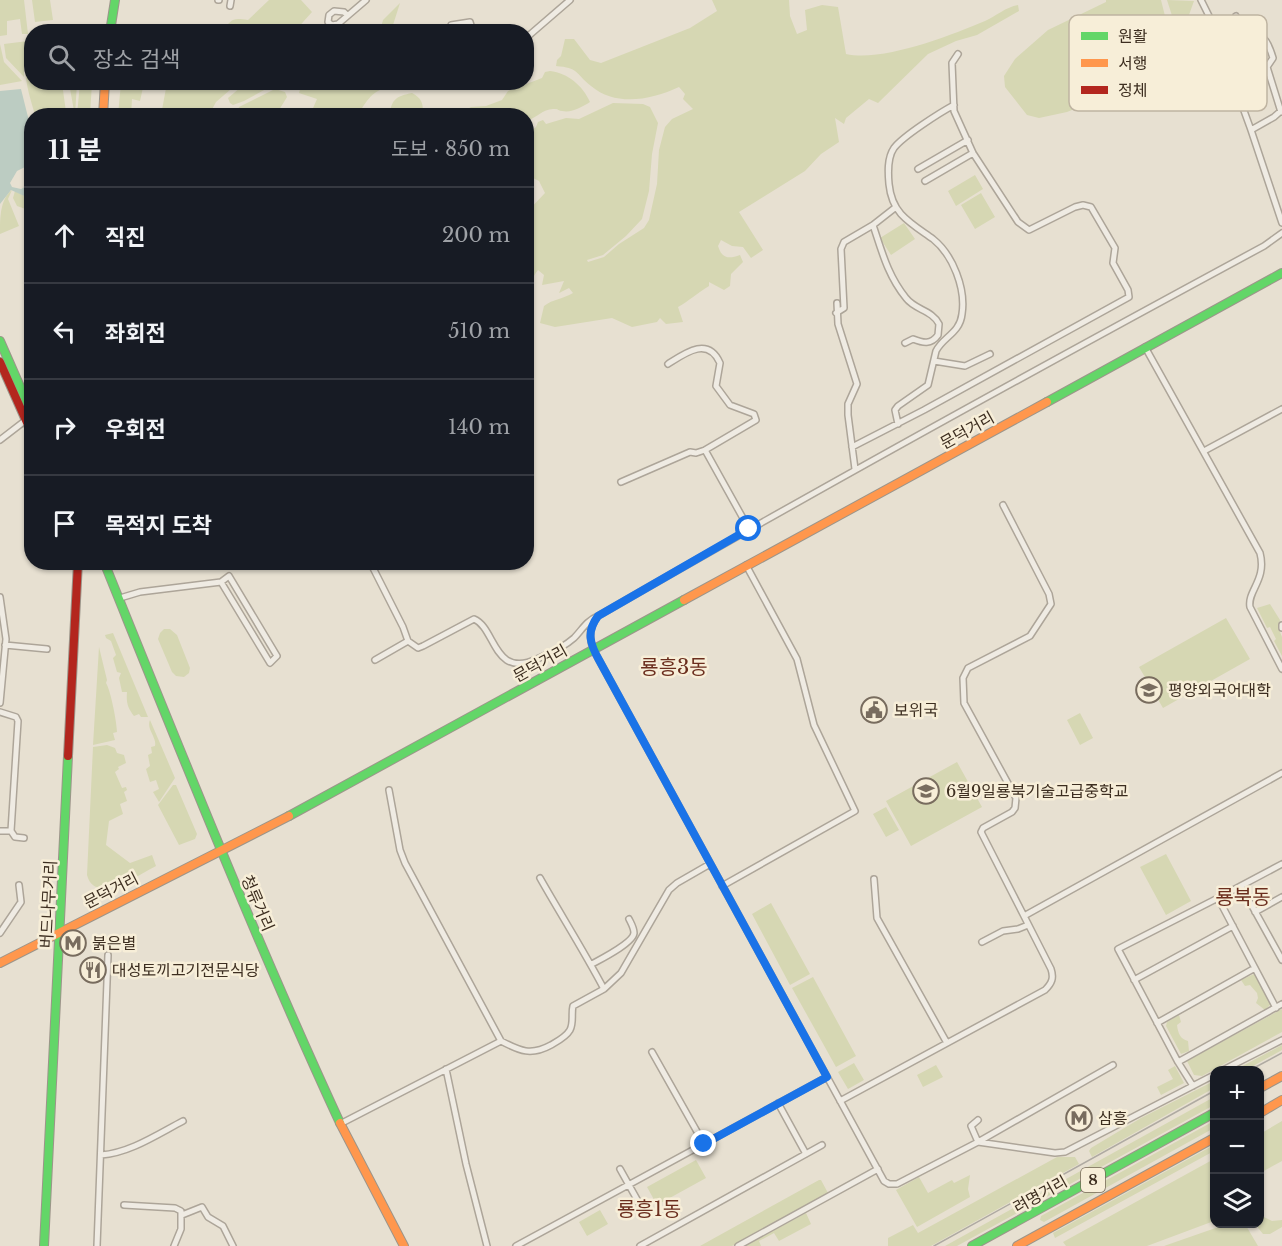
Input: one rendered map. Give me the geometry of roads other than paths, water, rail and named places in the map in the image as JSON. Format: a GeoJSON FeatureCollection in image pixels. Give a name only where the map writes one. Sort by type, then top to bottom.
{"type":"FeatureCollection","features":[{"type":"Feature","properties":{"kind":"main road"},"geometry":{"type":"LineString","coordinates":[[111,24],[115,0]]}},
{"type":"Feature","properties":{"kind":"main road"},"geometry":{"type":"LineString","coordinates":[[103,108],[105,90]]}},
{"type":"Feature","properties":{"kind":"main road","name":"문덕거리"},"geometry":{"type":"LineString","coordinates":[[0,963],[221,851],[1282,273]]}},
{"type":"Feature","properties":{"kind":"main road"},"geometry":{"type":"LineString","coordinates":[[0,341],[24,404]]}},
{"type":"Feature","properties":{"kind":"main road"},"geometry":{"type":"LineString","coordinates":[[0,362],[24,408]]}},
{"type":"Feature","properties":{"kind":"main road","name":"버드나무거리"},"geometry":{"type":"LineString","coordinates":[[44,1246],[78,570]]}},
{"type":"Feature","properties":{"kind":"main road","name":"청류거리"},"geometry":{"type":"LineString","coordinates":[[108,570],[221,851],[301,1039],[340,1124],[404,1246]]}},
{"type":"Feature","properties":{"kind":"main road"},"geometry":{"type":"LineString","coordinates":[[1264,1086],[1282,1076]]}},
{"type":"Feature","properties":{"kind":"main road"},"geometry":{"type":"LineString","coordinates":[[1264,1111],[1282,1100]]}},
{"type":"Feature","properties":{"kind":"main road","name":"려명거리"},"geometry":{"type":"LineString","coordinates":[[972,1246],[1210,1116]]}},
{"type":"Feature","properties":{"kind":"main road","name":"8"},"geometry":{"type":"LineString","coordinates":[[1017,1246],[1210,1140]]}},
{"type":"Feature","properties":{"kind":"street"},"geometry":{"type":"LineString","coordinates":[[347,15],[366,0]]}},
{"type":"Feature","properties":{"kind":"street"},"geometry":{"type":"LineString","coordinates":[[534,31],[570,0]]}},
{"type":"Feature","properties":{"kind":"street"},"geometry":{"type":"LineString","coordinates":[[1201,0],[1208,15]]}},
{"type":"Feature","properties":{"kind":"street"},"geometry":{"type":"LineString","coordinates":[[1251,130],[1281,110],[1267,67],[1273,58],[1267,40]]}},
{"type":"Feature","properties":{"kind":"street"},"geometry":{"type":"LineString","coordinates":[[852,447],[1129,297],[1128,290],[1113,263],[1114,248],[1091,207],[1083,205],[1075,207],[1029,230],[1018,222],[973,153],[954,111],[952,63],[958,54]]}},
{"type":"Feature","properties":{"kind":"street"},"geometry":{"type":"LineString","coordinates":[[898,424],[895,410],[927,387],[939,346],[952,336],[961,322],[963,310],[960,285],[950,260],[940,246],[913,225],[896,207],[890,191],[888,170],[894,148],[919,127],[954,105]]}},
{"type":"Feature","properties":{"kind":"street"},"geometry":{"type":"LineString","coordinates":[[1244,111],[1282,223]]}},
{"type":"Feature","properties":{"kind":"street"},"geometry":{"type":"LineString","coordinates":[[918,169],[968,140]]}},
{"type":"Feature","properties":{"kind":"street"},"geometry":{"type":"LineString","coordinates":[[925,181],[973,153]]}},
{"type":"Feature","properties":{"kind":"street"},"geometry":{"type":"LineString","coordinates":[[836,313],[845,305],[841,249],[844,242],[873,225],[896,207]]}},
{"type":"Feature","properties":{"kind":"street"},"geometry":{"type":"LineString","coordinates":[[873,225],[889,273],[908,301],[929,312],[939,324],[938,335],[930,342],[924,343],[913,339],[905,343]]}},
{"type":"Feature","properties":{"kind":"street"},"geometry":{"type":"LineString","coordinates":[[374,570],[408,641],[418,648],[474,618],[504,658],[512,662],[530,662],[572,640],[586,622],[749,529],[1264,246],[1282,233]]}},
{"type":"Feature","properties":{"kind":"street"},"geometry":{"type":"LineString","coordinates":[[837,303],[838,324],[857,384],[848,404],[855,469]]}},
{"type":"Feature","properties":{"kind":"street"},"geometry":{"type":"LineString","coordinates":[[1145,347],[1260,553],[1261,575],[1249,602],[1250,608],[1282,669]]}},
{"type":"Feature","properties":{"kind":"street"},"geometry":{"type":"LineString","coordinates":[[621,482],[690,452],[705,450],[756,420],[756,416],[727,403],[716,386],[720,363],[714,353],[706,349],[692,350],[668,364]]}},
{"type":"Feature","properties":{"kind":"street"},"geometry":{"type":"LineString","coordinates":[[934,361],[965,366],[990,354]]}},
{"type":"Feature","properties":{"kind":"street"},"geometry":{"type":"LineString","coordinates":[[1204,451],[1282,409]]}},
{"type":"Feature","properties":{"kind":"street"},"geometry":{"type":"LineString","coordinates":[[0,440],[24,421]]}},
{"type":"Feature","properties":{"kind":"street"},"geometry":{"type":"LineString","coordinates":[[705,450],[749,529]]}},
{"type":"Feature","properties":{"kind":"street"},"geometry":{"type":"LineString","coordinates":[[840,1101],[1045,990],[1050,985],[1053,975],[981,832],[983,828],[1012,812],[1016,808],[1016,798],[968,713],[962,695],[963,678],[968,668],[1030,636],[1051,604],[1049,594],[1003,505]]}},
{"type":"Feature","properties":{"kind":"street"},"geometry":{"type":"LineString","coordinates":[[722,886],[855,811],[814,725],[797,659],[746,565]]}},
{"type":"Feature","properties":{"kind":"street"},"geometry":{"type":"LineString","coordinates":[[120,598],[140,592],[220,582],[229,576],[277,656],[270,663],[220,582]]}},
{"type":"Feature","properties":{"kind":"street"},"geometry":{"type":"LineString","coordinates":[[0,597],[5,645],[0,703]]}},
{"type":"Feature","properties":{"kind":"street"},"geometry":{"type":"LineString","coordinates":[[598,616],[590,628],[589,637],[593,649],[884,1180],[889,1184],[897,1184],[978,1142],[1113,1065]]}},
{"type":"Feature","properties":{"kind":"street"},"geometry":{"type":"LineString","coordinates":[[375,660],[408,641]]}},
{"type":"Feature","properties":{"kind":"street"},"geometry":{"type":"LineString","coordinates":[[5,645],[47,649]]}},
{"type":"Feature","properties":{"kind":"street"},"geometry":{"type":"LineString","coordinates":[[0,712],[16,717],[18,721],[11,831],[15,837],[24,838]]}},
{"type":"Feature","properties":{"kind":"street"},"geometry":{"type":"LineString","coordinates":[[1024,916],[1282,773]]}},
{"type":"Feature","properties":{"kind":"street"},"geometry":{"type":"LineString","coordinates":[[389,790],[400,850],[405,863],[501,1041],[520,1051],[532,1053],[562,1039],[570,1030],[573,1022],[572,1010],[576,1003],[604,989],[621,973],[669,890],[676,883],[710,864]]}},
{"type":"Feature","properties":{"kind":"street"},"geometry":{"type":"LineString","coordinates":[[0,831],[11,831]]}},
{"type":"Feature","properties":{"kind":"street"},"geometry":{"type":"LineString","coordinates":[[1192,1086],[1118,949],[1282,864]]}},
{"type":"Feature","properties":{"kind":"street"},"geometry":{"type":"LineString","coordinates":[[540,878],[604,989]]}},
{"type":"Feature","properties":{"kind":"street"},"geometry":{"type":"LineString","coordinates":[[874,879],[877,918],[946,1043]]}},
{"type":"Feature","properties":{"kind":"street"},"geometry":{"type":"LineString","coordinates":[[0,933],[21,902],[19,885]]}},
{"type":"Feature","properties":{"kind":"street"},"geometry":{"type":"LineString","coordinates":[[1241,886],[1281,956]]}},
{"type":"Feature","properties":{"kind":"street"},"geometry":{"type":"LineString","coordinates":[[1255,912],[1282,897]]}},
{"type":"Feature","properties":{"kind":"street"},"geometry":{"type":"LineString","coordinates":[[1178,1062],[1279,1006],[1218,898]]}},
{"type":"Feature","properties":{"kind":"street"},"geometry":{"type":"LineString","coordinates":[[591,964],[634,936],[629,919]]}},
{"type":"Feature","properties":{"kind":"street"},"geometry":{"type":"LineString","coordinates":[[982,942],[1003,931],[1028,925]]}},
{"type":"Feature","properties":{"kind":"street"},"geometry":{"type":"LineString","coordinates":[[1134,980],[1233,926]]}},
{"type":"Feature","properties":{"kind":"street"},"geometry":{"type":"LineString","coordinates":[[97,1246],[108,955]]}},
{"type":"Feature","properties":{"kind":"street"},"geometry":{"type":"LineString","coordinates":[[1157,1023],[1256,968]]}},
{"type":"Feature","properties":{"kind":"street"},"geometry":{"type":"LineString","coordinates":[[1233,1066],[1282,1040]]}},
{"type":"Feature","properties":{"kind":"street"},"geometry":{"type":"LineString","coordinates":[[340,1124],[501,1041]]}},
{"type":"Feature","properties":{"kind":"street"},"geometry":{"type":"LineString","coordinates":[[651,1052],[704,1144]]}},
{"type":"Feature","properties":{"kind":"street"},"geometry":{"type":"LineString","coordinates":[[446,1069],[466,1164],[487,1246]]}},
{"type":"Feature","properties":{"kind":"street"},"geometry":{"type":"LineString","coordinates":[[516,1246],[827,1077]]}},
{"type":"Feature","properties":{"kind":"street"},"geometry":{"type":"LineString","coordinates":[[978,1142],[1055,1153],[1065,1152],[1210,1077]]}},
{"type":"Feature","properties":{"kind":"street"},"geometry":{"type":"LineString","coordinates":[[778,1103],[806,1154]]}},
{"type":"Feature","properties":{"kind":"street"},"geometry":{"type":"LineString","coordinates":[[978,1120],[971,1126],[978,1142]]}},
{"type":"Feature","properties":{"kind":"street"},"geometry":{"type":"LineString","coordinates":[[102,1155],[124,1150],[183,1121]]}},
{"type":"Feature","properties":{"kind":"street"},"geometry":{"type":"LineString","coordinates":[[640,1246],[822,1145]]}},
{"type":"Feature","properties":{"kind":"street"},"geometry":{"type":"LineString","coordinates":[[620,1169],[639,1203]]}},
{"type":"Feature","properties":{"kind":"street"},"geometry":{"type":"LineString","coordinates":[[738,1246],[878,1169]]}},
{"type":"Feature","properties":{"kind":"street"},"geometry":{"type":"LineString","coordinates":[[124,1205],[175,1208],[181,1211],[181,1229],[174,1246]]}},
{"type":"Feature","properties":{"kind":"street"},"geometry":{"type":"LineString","coordinates":[[182,1215],[202,1207],[208,1217],[223,1226],[233,1246]]}},
{"type":"Feature","properties":{"kind":"tram line"},"geometry":{"type":"LineString","coordinates":[[1258,1066],[1282,1053]]}},
{"type":"Feature","properties":{"kind":"tram line"},"geometry":{"type":"LineString","coordinates":[[934,1246],[1210,1093]]}},
{"type":"Feature","properties":{"kind":"place","name":"평양외국어대학"},"geometry":{"type":"Point","coordinates":[1149,690]}},
{"type":"Feature","properties":{"kind":"place","name":"보위국"},"geometry":{"type":"Point","coordinates":[874,710]}},
{"type":"Feature","properties":{"kind":"place","name":"6월9일룡북기술고급중학교"},"geometry":{"type":"Point","coordinates":[926,791]}},
{"type":"Feature","properties":{"kind":"place","name":"붉은별"},"geometry":{"type":"Point","coordinates":[73,943]}},
{"type":"Feature","properties":{"kind":"place","name":"대성토끼고기전문식당"},"geometry":{"type":"Point","coordinates":[93,970]}},
{"type":"Feature","properties":{"kind":"place","name":"삼흥"},"geometry":{"type":"Point","coordinates":[1079,1118]}},
{"type":"Feature","properties":{"kind":"district","name":"룡흥3동"},"geometry":{"type":"Point","coordinates":[674,667]}},
{"type":"Feature","properties":{"kind":"district","name":"룡북동"},"geometry":{"type":"Point","coordinates":[1243,897]}},
{"type":"Feature","properties":{"kind":"district","name":"룡흥1동"},"geometry":{"type":"Point","coordinates":[649,1209]}}]}
